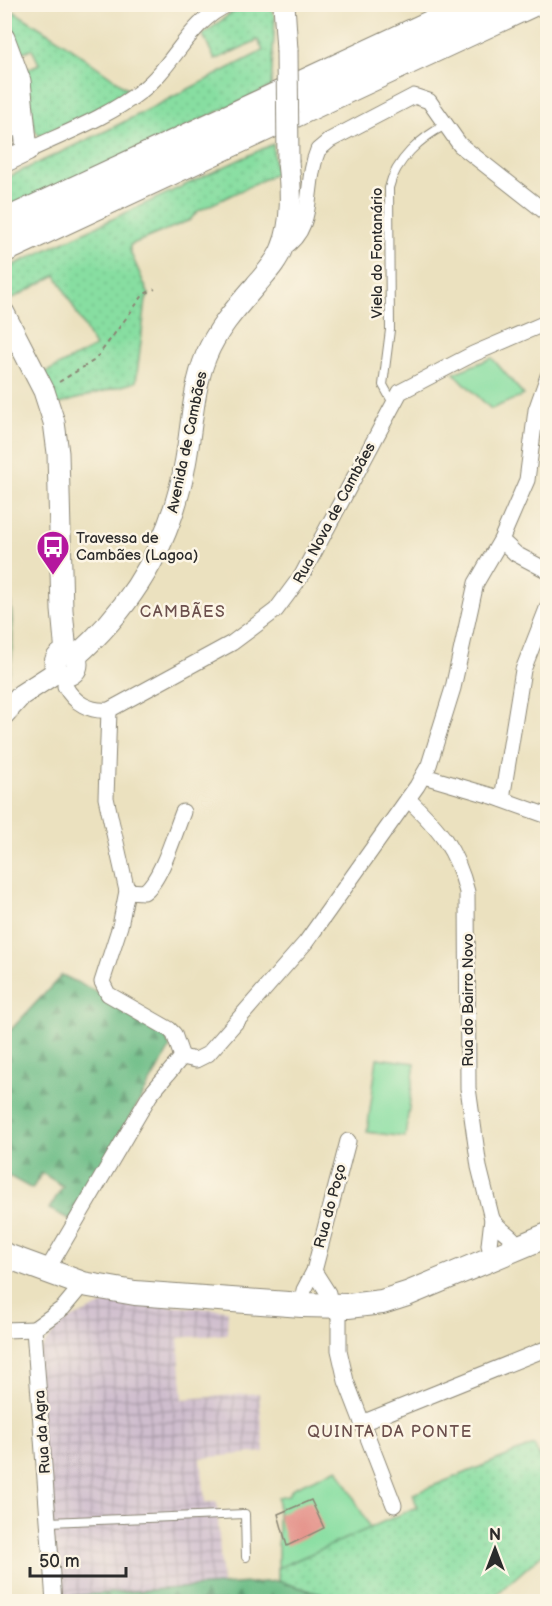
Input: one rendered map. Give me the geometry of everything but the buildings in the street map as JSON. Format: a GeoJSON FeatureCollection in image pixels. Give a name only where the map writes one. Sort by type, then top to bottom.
{"type":"FeatureCollection","features":[{"type":"Feature","properties":{"kind":"highway"},"geometry":{"type":"LineString","coordinates":[[4,223],[474,4]]}},
{"type":"Feature","properties":{"kind":"highway"},"geometry":{"type":"LineString","coordinates":[[4,249],[530,4]]}},
{"type":"Feature","properties":{"kind":"main road"},"geometry":{"type":"LineString","coordinates":[[4,1255],[83,1284],[135,1293],[334,1306],[382,1302],[548,1235]]}},
{"type":"Feature","properties":{"kind":"street"},"geometry":{"type":"LineString","coordinates":[[14,157],[123,104],[142,91],[157,77],[195,29],[210,15],[228,4]]}},
{"type":"Feature","properties":{"kind":"street","name":"Avenida de Cambães"},"geometry":{"type":"LineString","coordinates":[[4,714],[21,696],[66,664],[121,612],[148,572],[170,522],[178,495],[206,357],[221,328],[282,249],[289,216],[291,186],[288,162],[287,50],[284,4]]}},
{"type":"Feature","properties":{"kind":"street"},"geometry":{"type":"LineString","coordinates":[[4,39],[7,65],[22,90],[14,157]]}},
{"type":"Feature","properties":{"kind":"street"},"geometry":{"type":"LineString","coordinates":[[282,249],[294,242],[303,229],[315,157],[322,145],[414,96],[429,101],[460,145],[548,214]]}},
{"type":"Feature","properties":{"kind":"street"},"geometry":{"type":"LineString","coordinates":[[4,313],[44,391],[54,423],[57,446],[65,687],[76,700],[95,710],[109,710],[106,798],[127,891],[120,926],[102,982],[108,994],[169,1029],[174,1034],[182,1057]]}},
{"type":"Feature","properties":{"kind":"street","name":"Rua Nova de Cambães"},"geometry":{"type":"LineString","coordinates":[[109,710],[232,643],[276,610],[302,575],[400,392],[411,384],[548,322]]}},
{"type":"Feature","properties":{"kind":"street"},"geometry":{"type":"LineString","coordinates":[[182,1057],[196,1060],[208,1054],[264,992],[313,932],[424,776],[445,720],[476,583],[501,540],[527,480],[536,410],[548,376]]}},
{"type":"Feature","properties":{"kind":"street"},"geometry":{"type":"LineString","coordinates":[[501,540],[516,555],[548,571]]}},
{"type":"Feature","properties":{"kind":"street"},"geometry":{"type":"LineString","coordinates":[[502,799],[523,670],[548,606]]}},
{"type":"Feature","properties":{"kind":"street"},"geometry":{"type":"LineString","coordinates":[[424,776],[502,799],[548,816]]}},
{"type":"Feature","properties":{"kind":"street","name":"Rua do Bairro Novo"},"geometry":{"type":"LineString","coordinates":[[408,799],[440,831],[450,846],[467,892],[468,1088],[480,1167],[492,1219],[489,1245],[493,1258]]}},
{"type":"Feature","properties":{"kind":"street"},"geometry":{"type":"LineString","coordinates":[[127,891],[144,892],[149,887],[159,872],[183,812]]}},
{"type":"Feature","properties":{"kind":"street"},"geometry":{"type":"LineString","coordinates":[[46,1272],[150,1095],[182,1057]]}},
{"type":"Feature","properties":{"kind":"street","name":"Rua do Poço"},"geometry":{"type":"LineString","coordinates":[[302,1305],[304,1290],[314,1271],[348,1141]]}},
{"type":"Feature","properties":{"kind":"street"},"geometry":{"type":"LineString","coordinates":[[492,1219],[498,1228],[513,1236],[518,1248]]}},
{"type":"Feature","properties":{"kind":"street"},"geometry":{"type":"LineString","coordinates":[[314,1271],[334,1306],[339,1350],[346,1381],[394,1505]]}},
{"type":"Feature","properties":{"kind":"street"},"geometry":{"type":"LineString","coordinates":[[4,1330],[34,1329],[63,1308],[83,1284]]}},
{"type":"Feature","properties":{"kind":"street","name":"Rua da Agra"},"geometry":{"type":"LineString","coordinates":[[34,1329],[54,1602]]}},
{"type":"Feature","properties":{"kind":"street"},"geometry":{"type":"LineString","coordinates":[[362,1423],[548,1348]]}},
{"type":"Feature","properties":{"kind":"lane","name":"Viela do Fontanário"},"geometry":{"type":"LineString","coordinates":[[393,403],[383,385],[390,330],[389,188],[394,172],[411,151],[431,132],[446,125]]}},
{"type":"Feature","properties":{"kind":"lane"},"geometry":{"type":"LineString","coordinates":[[48,1522],[245,1514],[246,1557]]}},
{"type":"Feature","properties":{"kind":"path"},"geometry":{"type":"LineString","coordinates":[[44,391],[95,360],[144,294],[155,289]]}},
{"type":"Feature","properties":{"kind":"shaded area"},"geometry":{"type":"Polygon","coordinates":[[[108,1302],[228,1310],[227,1334],[178,1338],[183,1399],[259,1393],[264,1452],[201,1458],[205,1502],[217,1502],[222,1586],[54,1597],[35,1358],[60,1324],[108,1302]]]}},
{"type":"Feature","properties":{"kind":"green space"},"geometry":{"type":"Polygon","coordinates":[[[260,5],[270,7],[275,17],[271,87],[5,211],[4,179],[108,130],[263,51],[258,40],[215,60],[203,35],[231,13],[260,5]]]}},
{"type":"Feature","properties":{"kind":"green space"},"geometry":{"type":"Polygon","coordinates":[[[5,6],[58,39],[128,89],[93,111],[39,136],[35,130],[23,71],[39,64],[32,49],[17,54],[5,27],[5,6]]]}},
{"type":"Feature","properties":{"kind":"green space"},"geometry":{"type":"Polygon","coordinates":[[[273,144],[275,174],[198,211],[190,220],[130,245],[130,251],[149,295],[146,300],[136,382],[56,405],[44,373],[95,347],[56,275],[6,302],[5,269],[273,144]]]}},
{"type":"Feature","properties":{"kind":"green space"},"geometry":{"type":"Polygon","coordinates":[[[492,358],[524,395],[491,409],[454,373],[492,358]]]}},
{"type":"Feature","properties":{"kind":"green space"},"geometry":{"type":"Polygon","coordinates":[[[5,558],[11,605],[12,659],[5,683],[5,558]]]}},
{"type":"Feature","properties":{"kind":"green space"},"geometry":{"type":"Polygon","coordinates":[[[62,975],[93,990],[165,1035],[170,1048],[71,1220],[49,1209],[63,1186],[42,1173],[32,1189],[9,1176],[5,1182],[5,1036],[62,975]]]}},
{"type":"Feature","properties":{"kind":"green space"},"geometry":{"type":"Polygon","coordinates":[[[377,1058],[415,1063],[405,1137],[367,1132],[377,1058]]]}},
{"type":"Feature","properties":{"kind":"green space"},"geometry":{"type":"Polygon","coordinates":[[[534,1445],[547,1474],[547,1550],[489,1601],[343,1601],[278,1581],[278,1568],[417,1507],[413,1494],[534,1445]]]}},
{"type":"Feature","properties":{"kind":"green space"},"geometry":{"type":"Polygon","coordinates":[[[338,1468],[370,1528],[278,1568],[278,1497],[288,1495],[293,1488],[338,1468]]]}},
{"type":"Feature","properties":{"kind":"green space"},"geometry":{"type":"Polygon","coordinates":[[[278,1581],[343,1601],[54,1602],[54,1597],[278,1581]]]}},
{"type":"Feature","properties":{"kind":"place","name":"Travessa de Cambães (Lagoa)"},"geometry":{"type":"Point","coordinates":[53,576]}},
{"type":"Feature","properties":{"kind":"district","name":"CAMBÃES"},"geometry":{"type":"Point","coordinates":[183,611]}},
{"type":"Feature","properties":{"kind":"district","name":"QUINTA DA PONTE"},"geometry":{"type":"Point","coordinates":[390,1431]}}]}
